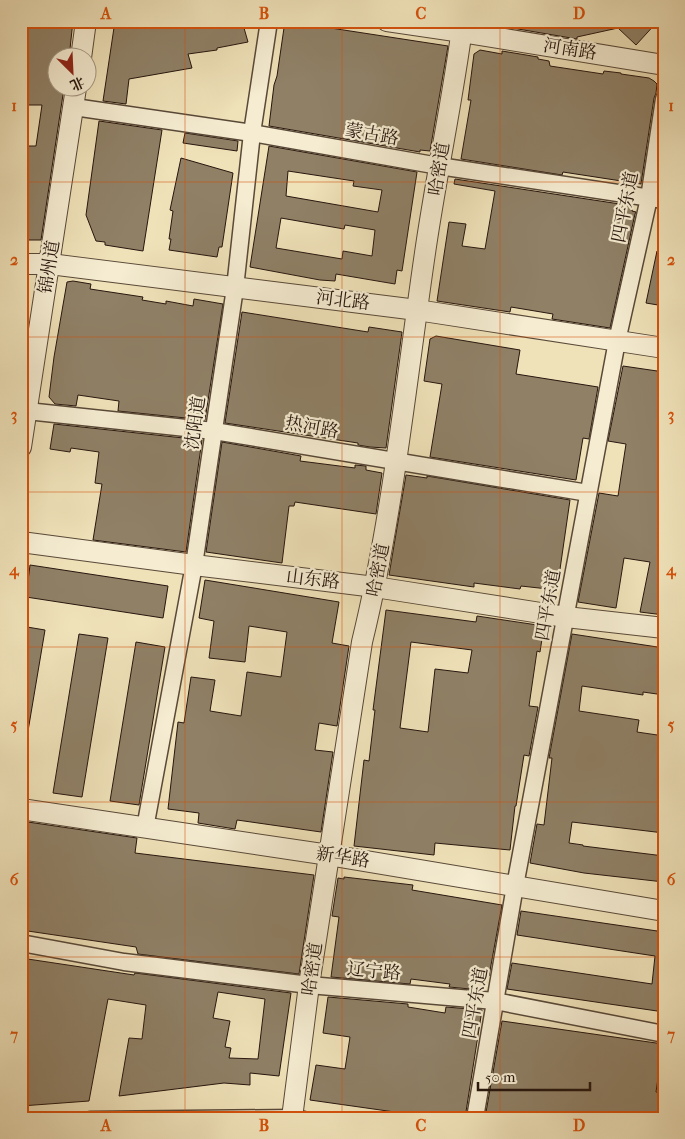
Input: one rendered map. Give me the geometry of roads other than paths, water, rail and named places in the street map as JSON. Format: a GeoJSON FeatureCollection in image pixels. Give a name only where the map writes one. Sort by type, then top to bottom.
{"type":"FeatureCollection","features":[{"type":"Feature","properties":{"kind":"street"},"geometry":{"type":"LineString","coordinates":[[82,48],[86,21]]}},
{"type":"Feature","properties":{"kind":"street","name":"沈阳道"},"geometry":{"type":"LineString","coordinates":[[145,828],[194,565],[235,288],[252,133],[269,21]]}},
{"type":"Feature","properties":{"kind":"street","name":"河南路"},"geometry":{"type":"LineString","coordinates":[[387,21],[463,26],[664,65]]}},
{"type":"Feature","properties":{"kind":"street","name":"哈密道"},"geometry":{"type":"LineString","coordinates":[[296,1117],[309,985],[362,642],[376,586],[396,462],[439,166],[463,26]]}},
{"type":"Feature","properties":{"kind":"street","name":"锦州道"},"geometry":{"type":"LineString","coordinates":[[21,447],[75,98]]}},
{"type":"Feature","properties":{"kind":"street","name":"蒙古路"},"geometry":{"type":"LineString","coordinates":[[80,98],[252,133],[439,166],[656,199]]}},
{"type":"Feature","properties":{"kind":"street","name":"四平东道"},"geometry":{"type":"LineString","coordinates":[[476,1118],[515,886],[617,341],[656,199],[664,99]]}},
{"type":"Feature","properties":{"kind":"street","name":"河北路"},"geometry":{"type":"LineString","coordinates":[[21,264],[50,264],[417,310],[664,348]]}},
{"type":"Feature","properties":{"kind":"street","name":"热河路"},"geometry":{"type":"LineString","coordinates":[[27,411],[214,431],[588,493]]}},
{"type":"Feature","properties":{"kind":"street","name":"山东路"},"geometry":{"type":"LineString","coordinates":[[21,542],[194,565],[376,586],[566,616],[664,628]]}},
{"type":"Feature","properties":{"kind":"street","name":"新华路"},"geometry":{"type":"LineString","coordinates":[[21,809],[329,855],[664,911]]}},
{"type":"Feature","properties":{"kind":"street","name":"辽宁路"},"geometry":{"type":"LineString","coordinates":[[21,942],[124,962],[309,985],[495,1001],[664,1034]]}},
{"type":"Feature","properties":{"kind":"street"},"geometry":{"type":"LineString","coordinates":[[90,1118],[296,1117]]}}]}
